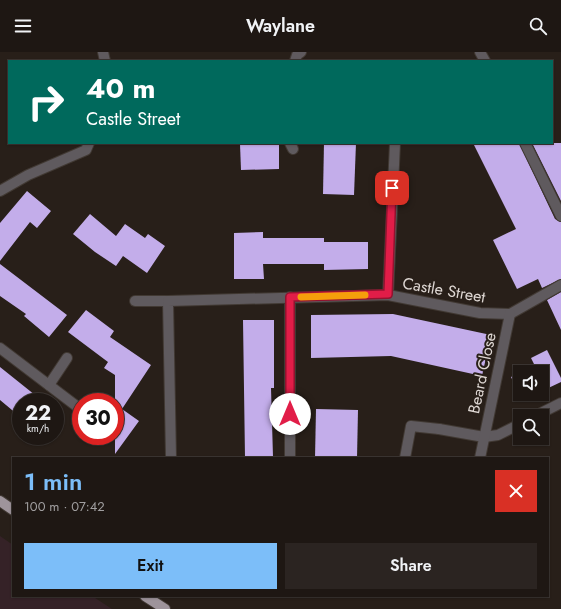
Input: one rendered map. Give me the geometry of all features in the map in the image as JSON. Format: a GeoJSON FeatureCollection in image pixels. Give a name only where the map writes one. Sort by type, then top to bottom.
{"type":"FeatureCollection","features":[{"type":"Feature","properties":{"kind":"main road"},"geometry":{"type":"LineString","coordinates":[[0,501],[12,509]]}},
{"type":"Feature","properties":{"kind":"main road"},"geometry":{"type":"LineString","coordinates":[[147,597],[166,609]]}},
{"type":"Feature","properties":{"kind":"street"},"geometry":{"type":"LineString","coordinates":[[0,191],[28,175],[86,150],[89,144]]}},
{"type":"Feature","properties":{"kind":"street"},"geometry":{"type":"LineString","coordinates":[[388,294],[395,144]]}},
{"type":"Feature","properties":{"kind":"street"},"geometry":{"type":"LineString","coordinates":[[525,144],[561,216]]}},
{"type":"Feature","properties":{"kind":"street"},"geometry":{"type":"LineString","coordinates":[[510,314],[561,285]]}},
{"type":"Feature","properties":{"kind":"street","name":"Castle Street"},"geometry":{"type":"LineString","coordinates":[[135,301],[388,294],[480,313],[510,314]]}},
{"type":"Feature","properties":{"kind":"street"},"geometry":{"type":"LineString","coordinates":[[290,297],[290,457]]}},
{"type":"Feature","properties":{"kind":"street"},"geometry":{"type":"LineString","coordinates":[[168,301],[171,457]]}},
{"type":"Feature","properties":{"kind":"street","name":"Beard Close"},"geometry":{"type":"LineString","coordinates":[[480,457],[510,314]]}},
{"type":"Feature","properties":{"kind":"street"},"geometry":{"type":"LineString","coordinates":[[0,348],[72,403]]}},
{"type":"Feature","properties":{"kind":"street"},"geometry":{"type":"LineString","coordinates":[[49,385],[66,358]]}},
{"type":"Feature","properties":{"kind":"street"},"geometry":{"type":"LineString","coordinates":[[549,409],[561,403]]}},
{"type":"Feature","properties":{"kind":"street","name":"Beard Close"},"geometry":{"type":"LineString","coordinates":[[405,457],[411,426],[439,429],[484,438],[498,435],[513,428]]}},
{"type":"Feature","properties":{"kind":"shaded area"},"geometry":{"type":"Polygon","coordinates":[[[0,536],[12,544],[12,597],[94,597],[112,609],[0,609],[0,536]]]}},
{"type":"Feature","properties":{"kind":"building"},"geometry":{"type":"Polygon","coordinates":[[[561,143],[561,201],[532,144],[561,143]]]}},
{"type":"Feature","properties":{"kind":"building"},"geometry":{"type":"Polygon","coordinates":[[[240,144],[279,144],[279,169],[241,170],[240,144]]]}},
{"type":"Feature","properties":{"kind":"building"},"geometry":{"type":"Polygon","coordinates":[[[324,144],[356,144],[354,195],[323,194],[324,144]]]}},
{"type":"Feature","properties":{"kind":"building"},"geometry":{"type":"Polygon","coordinates":[[[474,144],[519,144],[555,219],[561,222],[561,279],[542,288],[538,279],[517,289],[493,240],[516,229],[474,144]]]}},
{"type":"Feature","properties":{"kind":"building"},"geometry":{"type":"Polygon","coordinates":[[[27,191],[51,211],[37,228],[30,222],[0,261],[0,223],[27,191]]]}},
{"type":"Feature","properties":{"kind":"building"},"geometry":{"type":"Polygon","coordinates":[[[90,214],[116,236],[125,224],[145,238],[148,234],[165,246],[147,273],[123,256],[116,266],[95,252],[73,234],[90,214]]]}},
{"type":"Feature","properties":{"kind":"building"},"geometry":{"type":"Polygon","coordinates":[[[263,232],[263,238],[324,238],[324,242],[368,242],[368,269],[324,270],[324,264],[263,264],[264,279],[234,279],[234,233],[263,232]]]}},
{"type":"Feature","properties":{"kind":"building"},"geometry":{"type":"Polygon","coordinates":[[[0,264],[67,315],[49,337],[24,316],[26,314],[0,296],[0,264]]]}},
{"type":"Feature","properties":{"kind":"building"},"geometry":{"type":"Polygon","coordinates":[[[561,292],[561,330],[547,300],[561,292]]]}},
{"type":"Feature","properties":{"kind":"building"},"geometry":{"type":"Polygon","coordinates":[[[86,310],[114,331],[110,337],[151,365],[124,406],[124,393],[115,393],[115,375],[104,368],[108,362],[68,332],[86,310]]]}},
{"type":"Feature","properties":{"kind":"building"},"geometry":{"type":"Polygon","coordinates":[[[393,314],[491,335],[482,376],[391,356],[311,358],[311,315],[393,314]]]}},
{"type":"Feature","properties":{"kind":"building"},"geometry":{"type":"Polygon","coordinates":[[[243,320],[274,320],[274,388],[271,388],[273,457],[245,457],[243,320]]]}},
{"type":"Feature","properties":{"kind":"building"},"geometry":{"type":"Polygon","coordinates":[[[547,350],[561,378],[561,382],[549,388],[549,365],[534,365],[531,358],[547,350]]]}},
{"type":"Feature","properties":{"kind":"building"},"geometry":{"type":"Polygon","coordinates":[[[0,367],[32,393],[12,393],[12,410],[0,400],[0,367]]]}},
{"type":"Feature","properties":{"kind":"building"},"geometry":{"type":"Polygon","coordinates":[[[316,409],[358,410],[357,457],[315,457],[316,409]]]}},
{"type":"Feature","properties":{"kind":"building"},"geometry":{"type":"Polygon","coordinates":[[[124,410],[139,421],[124,442],[124,410]]]}},
{"type":"Feature","properties":{"kind":"building"},"geometry":{"type":"Polygon","coordinates":[[[115,445],[122,445],[115,454],[115,445]]]}},
{"type":"Feature","properties":{"kind":"slow traffic"},"geometry":{"type":"LineString","coordinates":[[301,297],[365,295]]}},
{"type":"Feature","properties":{"kind":"route"},"geometry":{"type":"LineString","coordinates":[[290,414],[290,297],[388,294],[392,188]]}}]}
